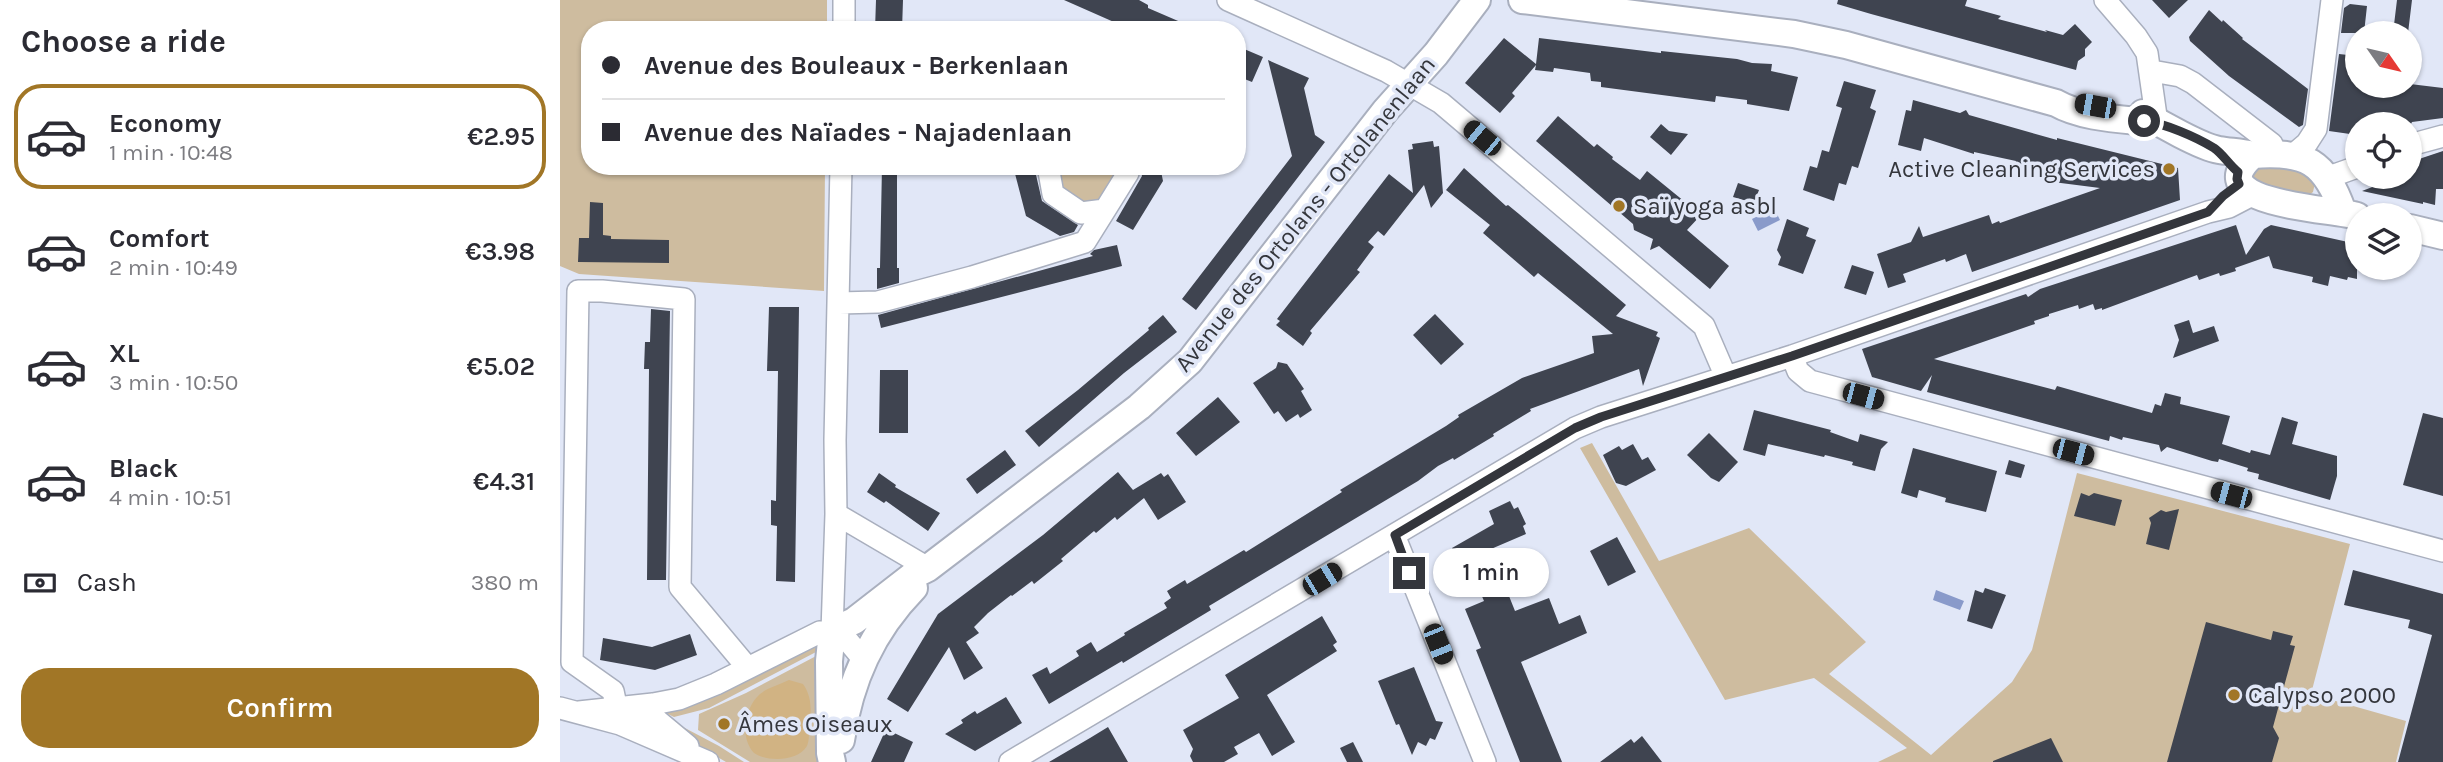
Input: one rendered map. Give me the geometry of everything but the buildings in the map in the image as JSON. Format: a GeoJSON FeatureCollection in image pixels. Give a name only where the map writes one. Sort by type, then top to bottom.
{"type":"FeatureCollection","features":[{"type":"Feature","properties":{"kind":"street"},"geometry":{"type":"LineString","coordinates":[[844,0],[844,21]]}},
{"type":"Feature","properties":{"kind":"street"},"geometry":{"type":"LineString","coordinates":[[1228,0],[1386,71],[1441,103],[1704,326],[1726,377]]}},
{"type":"Feature","properties":{"kind":"street","name":"Avenue des Ortolans - Ortolanenlaan"},"geometry":{"type":"LineString","coordinates":[[832,631],[854,621],[912,576],[925,570],[1139,407],[1190,361],[1385,111],[1477,0]]}},
{"type":"Feature","properties":{"kind":"street"},"geometry":{"type":"LineString","coordinates":[[1522,0],[1794,34],[1846,45],[2056,103],[2068,110],[2093,116],[2143,117],[2217,150],[2237,150],[2308,208],[2345,214]]}},
{"type":"Feature","properties":{"kind":"street"},"geometry":{"type":"LineString","coordinates":[[2105,0],[2147,53],[2151,75],[2143,117]]}},
{"type":"Feature","properties":{"kind":"street"},"geometry":{"type":"LineString","coordinates":[[1010,762],[1575,428],[2208,212],[2223,196],[2259,169],[2307,143],[2316,129],[2332,0]]}},
{"type":"Feature","properties":{"kind":"street"},"geometry":{"type":"LineString","coordinates":[[2151,75],[2180,76],[2193,83],[2272,144],[2259,169]]}},
{"type":"Feature","properties":{"kind":"street"},"geometry":{"type":"LineString","coordinates":[[2422,142],[2443,136]]}},
{"type":"Feature","properties":{"kind":"street"},"geometry":{"type":"LineString","coordinates":[[2259,169],[2312,164],[2329,177],[2345,205]]}},
{"type":"Feature","properties":{"kind":"street"},"geometry":{"type":"LineString","coordinates":[[2308,208],[2321,195],[2329,177],[2345,171]]}},
{"type":"Feature","properties":{"kind":"street"},"geometry":{"type":"LineString","coordinates":[[832,762],[829,661],[836,514],[841,175]]}},
{"type":"Feature","properties":{"kind":"street"},"geometry":{"type":"LineString","coordinates":[[1050,175],[1053,194],[1081,213],[1105,210]]}},
{"type":"Feature","properties":{"kind":"street"},"geometry":{"type":"LineString","coordinates":[[839,303],[878,302],[972,277],[1085,242],[1127,175]]}},
{"type":"Feature","properties":{"kind":"street"},"geometry":{"type":"LineString","coordinates":[[2422,231],[2443,236]]}},
{"type":"Feature","properties":{"kind":"street"},"geometry":{"type":"LineString","coordinates":[[619,716],[613,691],[572,662],[569,286],[684,299],[680,587],[747,667]]}},
{"type":"Feature","properties":{"kind":"street"},"geometry":{"type":"LineString","coordinates":[[1792,356],[1798,371],[1810,381],[2443,551]]}},
{"type":"Feature","properties":{"kind":"street"},"geometry":{"type":"LineString","coordinates":[[836,514],[925,570]]}},
{"type":"Feature","properties":{"kind":"street"},"geometry":{"type":"LineString","coordinates":[[1395,535],[1485,762]]}},
{"type":"Feature","properties":{"kind":"street","name":"Avenue des Ortolans - Ortolanenlaan"},"geometry":{"type":"LineString","coordinates":[[838,762],[843,730],[860,666],[901,602],[920,583],[925,570]]}},
{"type":"Feature","properties":{"kind":"street"},"geometry":{"type":"LineString","coordinates":[[619,716],[653,704],[679,699],[716,684],[820,632],[832,631],[843,635],[860,666],[843,673],[835,669],[829,661]]}},
{"type":"Feature","properties":{"kind":"street"},"geometry":{"type":"LineString","coordinates":[[570,710],[619,716],[704,759]]}},
{"type":"Feature","properties":{"kind":"shaded area"},"geometry":{"type":"Polygon","coordinates":[[[560,0],[827,0],[827,21],[581,21],[581,175],[825,175],[824,291],[579,274],[560,266],[560,0]]]}},
{"type":"Feature","properties":{"kind":"shaded area"},"geometry":{"type":"Polygon","coordinates":[[[2255,164],[2301,168],[2315,183],[2313,192],[2308,196],[2257,185],[2250,169],[2255,164]]]}},
{"type":"Feature","properties":{"kind":"shaded area"},"geometry":{"type":"Polygon","coordinates":[[[1053,175],[1118,175],[1106,201],[1082,207],[1058,193],[1053,175]]]}},
{"type":"Feature","properties":{"kind":"shaded area"},"geometry":{"type":"Polygon","coordinates":[[[1592,443],[1659,561],[1749,528],[1866,642],[1829,674],[1931,755],[2012,682],[2032,650],[2077,473],[2350,544],[2311,694],[2406,721],[2396,762],[1878,762],[1907,748],[1814,678],[1725,700],[1580,448],[1592,443]]]}},
{"type":"Feature","properties":{"kind":"shaded area"},"geometry":{"type":"Polygon","coordinates":[[[815,645],[818,647],[816,652],[709,708],[674,717],[662,711],[815,645]]]}},
{"type":"Feature","properties":{"kind":"shaded area"},"geometry":{"type":"Polygon","coordinates":[[[818,655],[817,762],[750,762],[698,730],[699,714],[818,655]]]}},
{"type":"Feature","properties":{"kind":"shaded area"},"geometry":{"type":"Polygon","coordinates":[[[789,680],[803,684],[810,700],[807,746],[789,758],[760,756],[749,746],[745,731],[751,706],[760,694],[789,680]]]}},
{"type":"Feature","properties":{"kind":"shaded area"},"geometry":{"type":"Polygon","coordinates":[[[664,717],[744,762],[726,762],[685,738],[664,717]]]}},
{"type":"Feature","properties":{"kind":"water"},"geometry":{"type":"Polygon","coordinates":[[[1774,208],[1780,220],[1758,231],[1752,219],[1774,208]]]}},
{"type":"Feature","properties":{"kind":"water"},"geometry":{"type":"Polygon","coordinates":[[[1936,590],[1964,601],[1960,610],[1933,600],[1936,590]]]}},
{"type":"Feature","properties":{"kind":"place","name":"Active Cleaning Services"},"geometry":{"type":"Point","coordinates":[2169,169]}},
{"type":"Feature","properties":{"kind":"place","name":"Saï yoga asbl"},"geometry":{"type":"Point","coordinates":[1619,206]}},
{"type":"Feature","properties":{"kind":"place","name":"Calypso 2000"},"geometry":{"type":"Point","coordinates":[2234,695]}},
{"type":"Feature","properties":{"kind":"place","name":"Âmes Oiseaux"},"geometry":{"type":"Point","coordinates":[724,724]}},
{"type":"Feature","properties":{"kind":"route"},"geometry":{"type":"LineString","coordinates":[[1409,573],[1395,535],[1575,428],[2208,212],[2239,184],[2238,172],[2217,150],[2157,123],[2144,121]]}}]}
